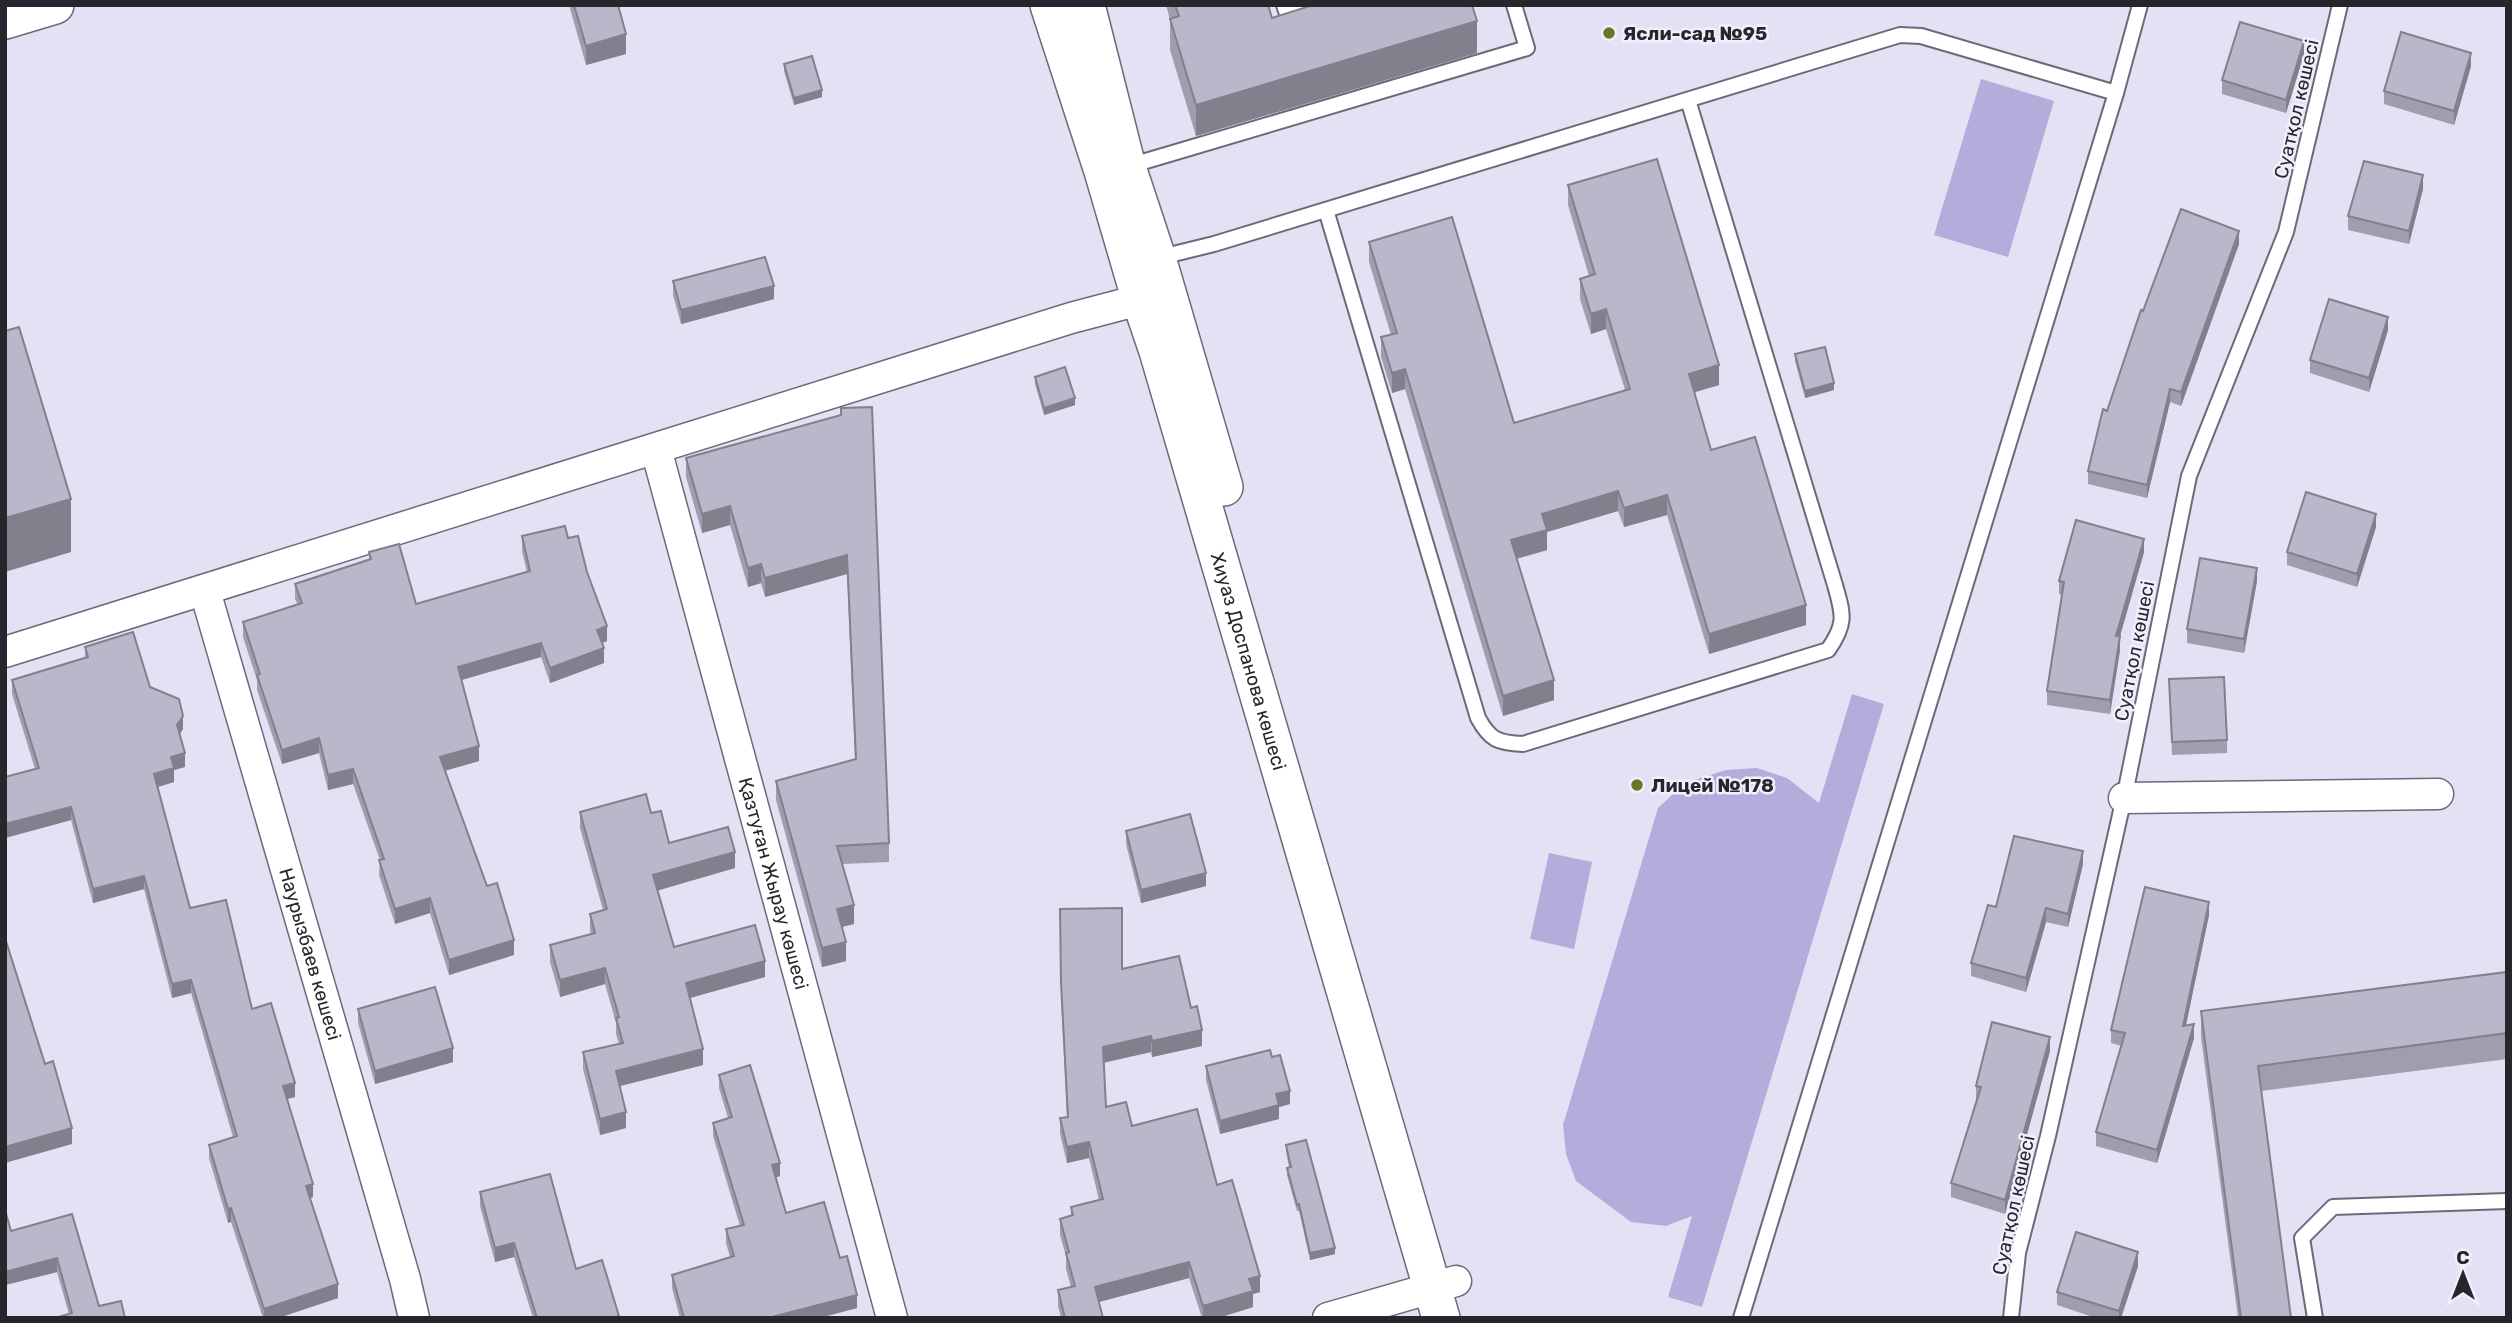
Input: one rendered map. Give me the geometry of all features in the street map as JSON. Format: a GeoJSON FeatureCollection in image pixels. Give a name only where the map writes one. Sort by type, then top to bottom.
{"type":"FeatureCollection","features":[{"type":"Feature","properties":{"kind":"street"},"geometry":{"type":"LineString","coordinates":[[5,20],[54,5]]}},
{"type":"Feature","properties":{"kind":"street","name":"Хиуаз Доспанова көшесі"},"geometry":{"type":"LineString","coordinates":[[1049,5],[1115,169],[1144,261],[1154,297],[1158,351],[1443,1295],[1465,1318]]}},
{"type":"Feature","properties":{"kind":"street","name":"Хиуаз Доспанова көшесі"},"geometry":{"type":"LineString","coordinates":[[1086,5],[1115,169]]}},
{"type":"Feature","properties":{"kind":"street"},"geometry":{"type":"LineString","coordinates":[[5,652],[1071,318],[1154,297]]}},
{"type":"Feature","properties":{"kind":"street","name":"Қазтуған Жырау көшесі"},"geometry":{"type":"LineString","coordinates":[[656,449],[892,1318]]}},
{"type":"Feature","properties":{"kind":"street","name":"Наурызбаев көшесі"},"geometry":{"type":"LineString","coordinates":[[205,591],[405,1279],[414,1318]]}},
{"type":"Feature","properties":{"kind":"street"},"geometry":{"type":"LineString","coordinates":[[2124,798],[2438,794]]}},
{"type":"Feature","properties":{"kind":"street"},"geometry":{"type":"LineString","coordinates":[[1328,1318],[1443,1295]]}},
{"type":"Feature","properties":{"kind":"lane"},"geometry":{"type":"LineString","coordinates":[[1284,5],[1286,11],[1322,10],[1339,5]]}},
{"type":"Feature","properties":{"kind":"lane"},"geometry":{"type":"LineString","coordinates":[[1115,169],[1527,48],[1514,5]]}},
{"type":"Feature","properties":{"kind":"lane"},"geometry":{"type":"LineString","coordinates":[[1741,1318],[2116,93],[2140,5]]}},
{"type":"Feature","properties":{"kind":"lane","name":"Суатқол көшесі"},"geometry":{"type":"LineString","coordinates":[[2011,1318],[2018,1253],[2048,1136],[2124,798],[2189,476],[2286,232],[2340,5]]}},
{"type":"Feature","properties":{"kind":"lane"},"geometry":{"type":"LineString","coordinates":[[1144,261],[1326,210],[1900,35],[1921,36],[2116,93]]}},
{"type":"Feature","properties":{"kind":"lane"},"geometry":{"type":"LineString","coordinates":[[1326,210],[1478,718],[1486,733],[1502,743],[1523,744],[1828,650],[1841,632],[1841,608],[1835,584],[1688,100]]}},
{"type":"Feature","properties":{"kind":"lane"},"geometry":{"type":"LineString","coordinates":[[2315,1318],[2302,1238],[2333,1207],[2507,1201]]}},
{"type":"Feature","properties":{"kind":"shaded area"},"geometry":{"type":"Polygon","coordinates":[[[1981,79],[2054,101],[2008,257],[1934,235],[1981,79]]]}},
{"type":"Feature","properties":{"kind":"shaded area"},"geometry":{"type":"Polygon","coordinates":[[[1852,694],[1884,704],[1702,1307],[1668,1297],[1692,1216],[1666,1226],[1631,1222],[1576,1181],[1566,1154],[1563,1125],[1658,808],[1685,783],[1726,770],[1757,768],[1787,778],[1819,803],[1852,694]]]}},
{"type":"Feature","properties":{"kind":"shaded area"},"geometry":{"type":"Polygon","coordinates":[[[1549,853],[1592,862],[1574,949],[1530,939],[1549,853]]]}},
{"type":"Feature","properties":{"kind":"building"},"geometry":{"type":"Polygon","coordinates":[[[574,5],[618,5],[626,34],[586,46],[574,5]]]}},
{"type":"Feature","properties":{"kind":"building"},"geometry":{"type":"Polygon","coordinates":[[[1175,5],[1268,5],[1272,18],[1313,5],[1472,5],[1477,21],[1196,105],[1170,19],[1179,16],[1175,5]]]}},
{"type":"Feature","properties":{"kind":"building"},"geometry":{"type":"Polygon","coordinates":[[[2240,22],[2304,41],[2286,100],[2222,80],[2240,22]]]}},
{"type":"Feature","properties":{"kind":"building"},"geometry":{"type":"Polygon","coordinates":[[[2401,32],[2471,53],[2454,111],[2384,91],[2401,32]]]}},
{"type":"Feature","properties":{"kind":"building"},"geometry":{"type":"Polygon","coordinates":[[[812,56],[822,90],[794,98],[784,64],[812,56]]]}},
{"type":"Feature","properties":{"kind":"building"},"geometry":{"type":"Polygon","coordinates":[[[1657,159],[1719,365],[1689,374],[1711,450],[1755,437],[1806,605],[1709,634],[1667,495],[1624,508],[1618,491],[1542,514],[1547,530],[1511,540],[1554,680],[1503,696],[1405,369],[1392,373],[1381,337],[1397,333],[1369,242],[1452,217],[1514,423],[1630,389],[1606,309],[1591,314],[1580,279],[1595,274],[1568,185],[1657,159]]]}},
{"type":"Feature","properties":{"kind":"building"},"geometry":{"type":"Polygon","coordinates":[[[2364,161],[2423,175],[2409,231],[2348,216],[2364,161]]]}},
{"type":"Feature","properties":{"kind":"building"},"geometry":{"type":"Polygon","coordinates":[[[2181,209],[2239,231],[2181,392],[2170,389],[2147,485],[2088,471],[2103,409],[2107,411],[2141,310],[2143,311],[2181,209]]]}},
{"type":"Feature","properties":{"kind":"building"},"geometry":{"type":"Polygon","coordinates":[[[765,257],[774,286],[681,310],[673,281],[765,257]]]}},
{"type":"Feature","properties":{"kind":"building"},"geometry":{"type":"Polygon","coordinates":[[[2329,299],[2388,317],[2369,378],[2310,360],[2329,299]]]}},
{"type":"Feature","properties":{"kind":"building"},"geometry":{"type":"Polygon","coordinates":[[[19,327],[71,499],[5,518],[5,331],[19,327]]]}},
{"type":"Feature","properties":{"kind":"building"},"geometry":{"type":"Polygon","coordinates":[[[1825,347],[1834,383],[1805,391],[1795,354],[1825,347]]]}},
{"type":"Feature","properties":{"kind":"building"},"geometry":{"type":"Polygon","coordinates":[[[1065,367],[1075,398],[1044,408],[1035,377],[1065,367]]]}},
{"type":"Feature","properties":{"kind":"building"},"geometry":{"type":"Polygon","coordinates":[[[872,407],[889,843],[837,846],[854,905],[837,909],[846,942],[822,948],[776,781],[856,759],[847,555],[765,578],[761,564],[748,568],[730,506],[702,514],[686,458],[841,415],[841,408],[872,407]]]}},
{"type":"Feature","properties":{"kind":"building"},"geometry":{"type":"Polygon","coordinates":[[[2306,492],[2376,514],[2357,574],[2287,552],[2306,492]]]}},
{"type":"Feature","properties":{"kind":"building"},"geometry":{"type":"Polygon","coordinates":[[[2076,520],[2144,539],[2116,636],[2120,636],[2110,700],[2047,691],[2064,582],[2059,581],[2076,520]]]}},
{"type":"Feature","properties":{"kind":"building"},"geometry":{"type":"Polygon","coordinates":[[[565,526],[568,538],[578,536],[587,572],[607,626],[597,630],[604,648],[550,668],[541,643],[458,667],[479,746],[440,757],[487,886],[497,883],[514,940],[449,960],[430,898],[395,909],[379,860],[384,859],[353,769],[328,775],[319,738],[282,750],[243,622],[302,603],[295,584],[371,559],[369,552],[399,544],[416,604],[530,571],[522,536],[565,526]]]}},
{"type":"Feature","properties":{"kind":"building"},"geometry":{"type":"Polygon","coordinates":[[[2200,558],[2257,568],[2244,639],[2187,629],[2200,558]]]}},
{"type":"Feature","properties":{"kind":"building"},"geometry":{"type":"Polygon","coordinates":[[[133,632],[150,687],[179,699],[183,716],[177,725],[185,753],[171,757],[174,768],[154,774],[190,908],[226,900],[252,1009],[271,1003],[295,1083],[283,1086],[313,1184],[306,1186],[338,1284],[264,1309],[231,1208],[228,1209],[209,1145],[237,1136],[191,980],[172,984],[144,876],[93,889],[71,807],[5,824],[5,777],[39,768],[12,680],[88,657],[85,647],[133,632]]]}},
{"type":"Feature","properties":{"kind":"building"},"geometry":{"type":"Polygon","coordinates":[[[2224,677],[2227,740],[2172,742],[2169,679],[2224,677]]]}},
{"type":"Feature","properties":{"kind":"building"},"geometry":{"type":"Polygon","coordinates":[[[646,794],[651,813],[661,811],[669,843],[728,827],[735,852],[653,875],[674,947],[755,925],[765,961],[686,983],[703,1049],[616,1071],[626,1112],[600,1119],[583,1052],[623,1043],[616,1018],[619,1017],[605,968],[560,980],[550,945],[595,933],[590,914],[607,909],[580,812],[646,794]]]}},
{"type":"Feature","properties":{"kind":"building"},"geometry":{"type":"Polygon","coordinates":[[[1190,814],[1206,873],[1141,890],[1126,831],[1190,814]]]}},
{"type":"Feature","properties":{"kind":"building"},"geometry":{"type":"Polygon","coordinates":[[[2014,836],[2083,851],[2068,914],[2046,908],[2026,978],[1971,963],[1988,905],[1996,907],[2014,836]]]}},
{"type":"Feature","properties":{"kind":"building"},"geometry":{"type":"Polygon","coordinates":[[[2145,887],[2209,902],[2183,1026],[2194,1024],[2157,1150],[2096,1132],[2125,1033],[2111,1030],[2145,887]]]}},
{"type":"Feature","properties":{"kind":"building"},"geometry":{"type":"Polygon","coordinates":[[[1122,908],[1122,969],[1179,956],[1191,1008],[1197,1006],[1202,1030],[1152,1041],[1151,1036],[1103,1047],[1106,1107],[1126,1102],[1132,1126],[1197,1109],[1217,1185],[1232,1180],[1260,1276],[1249,1279],[1253,1291],[1203,1306],[1189,1262],[1095,1287],[1103,1318],[1065,1318],[1058,1290],[1075,1286],[1060,1219],[1073,1215],[1071,1207],[1103,1199],[1089,1142],[1067,1147],[1060,1118],[1068,1117],[1060,909],[1122,908]]]}},
{"type":"Feature","properties":{"kind":"building"},"geometry":{"type":"Polygon","coordinates":[[[5,938],[45,1064],[53,1061],[72,1128],[5,1147],[5,938]]]}},
{"type":"Feature","properties":{"kind":"building"},"geometry":{"type":"Polygon","coordinates":[[[2507,972],[2507,1033],[2258,1066],[2291,1318],[2241,1318],[2201,1011],[2507,972]]]}},
{"type":"Feature","properties":{"kind":"building"},"geometry":{"type":"Polygon","coordinates":[[[435,987],[453,1048],[375,1071],[358,1009],[435,987]]]}},
{"type":"Feature","properties":{"kind":"building"},"geometry":{"type":"Polygon","coordinates":[[[1992,1022],[2050,1037],[2005,1200],[1951,1183],[1981,1087],[1976,1086],[1992,1022]]]}},
{"type":"Feature","properties":{"kind":"building"},"geometry":{"type":"Polygon","coordinates":[[[1270,1050],[1272,1057],[1280,1055],[1290,1091],[1276,1094],[1279,1105],[1220,1121],[1206,1066],[1270,1050]]]}},
{"type":"Feature","properties":{"kind":"building"},"geometry":{"type":"Polygon","coordinates":[[[750,1065],[780,1163],[772,1165],[786,1213],[824,1202],[840,1258],[847,1256],[857,1295],[768,1318],[684,1318],[672,1275],[734,1256],[726,1229],[744,1225],[713,1123],[732,1117],[719,1075],[750,1065]]]}},
{"type":"Feature","properties":{"kind":"building"},"geometry":{"type":"Polygon","coordinates":[[[1306,1140],[1335,1248],[1310,1253],[1299,1204],[1297,1205],[1287,1168],[1291,1167],[1286,1145],[1306,1140]]]}},
{"type":"Feature","properties":{"kind":"building"},"geometry":{"type":"Polygon","coordinates":[[[550,1174],[576,1269],[602,1260],[619,1316],[537,1318],[514,1243],[495,1248],[480,1192],[550,1174]]]}},
{"type":"Feature","properties":{"kind":"building"},"geometry":{"type":"Polygon","coordinates":[[[5,1210],[11,1231],[72,1214],[99,1306],[121,1301],[125,1318],[55,1318],[72,1313],[57,1258],[5,1272],[5,1210]]]}},
{"type":"Feature","properties":{"kind":"building"},"geometry":{"type":"Polygon","coordinates":[[[2076,1232],[2138,1252],[2119,1311],[2057,1292],[2076,1232]]]}},
{"type":"Feature","properties":{"kind":"place","name":"Ясли-сад №95"},"geometry":{"type":"Point","coordinates":[1609,33]}},
{"type":"Feature","properties":{"kind":"place","name":"Лицей №178"},"geometry":{"type":"Point","coordinates":[1637,785]}}]}
